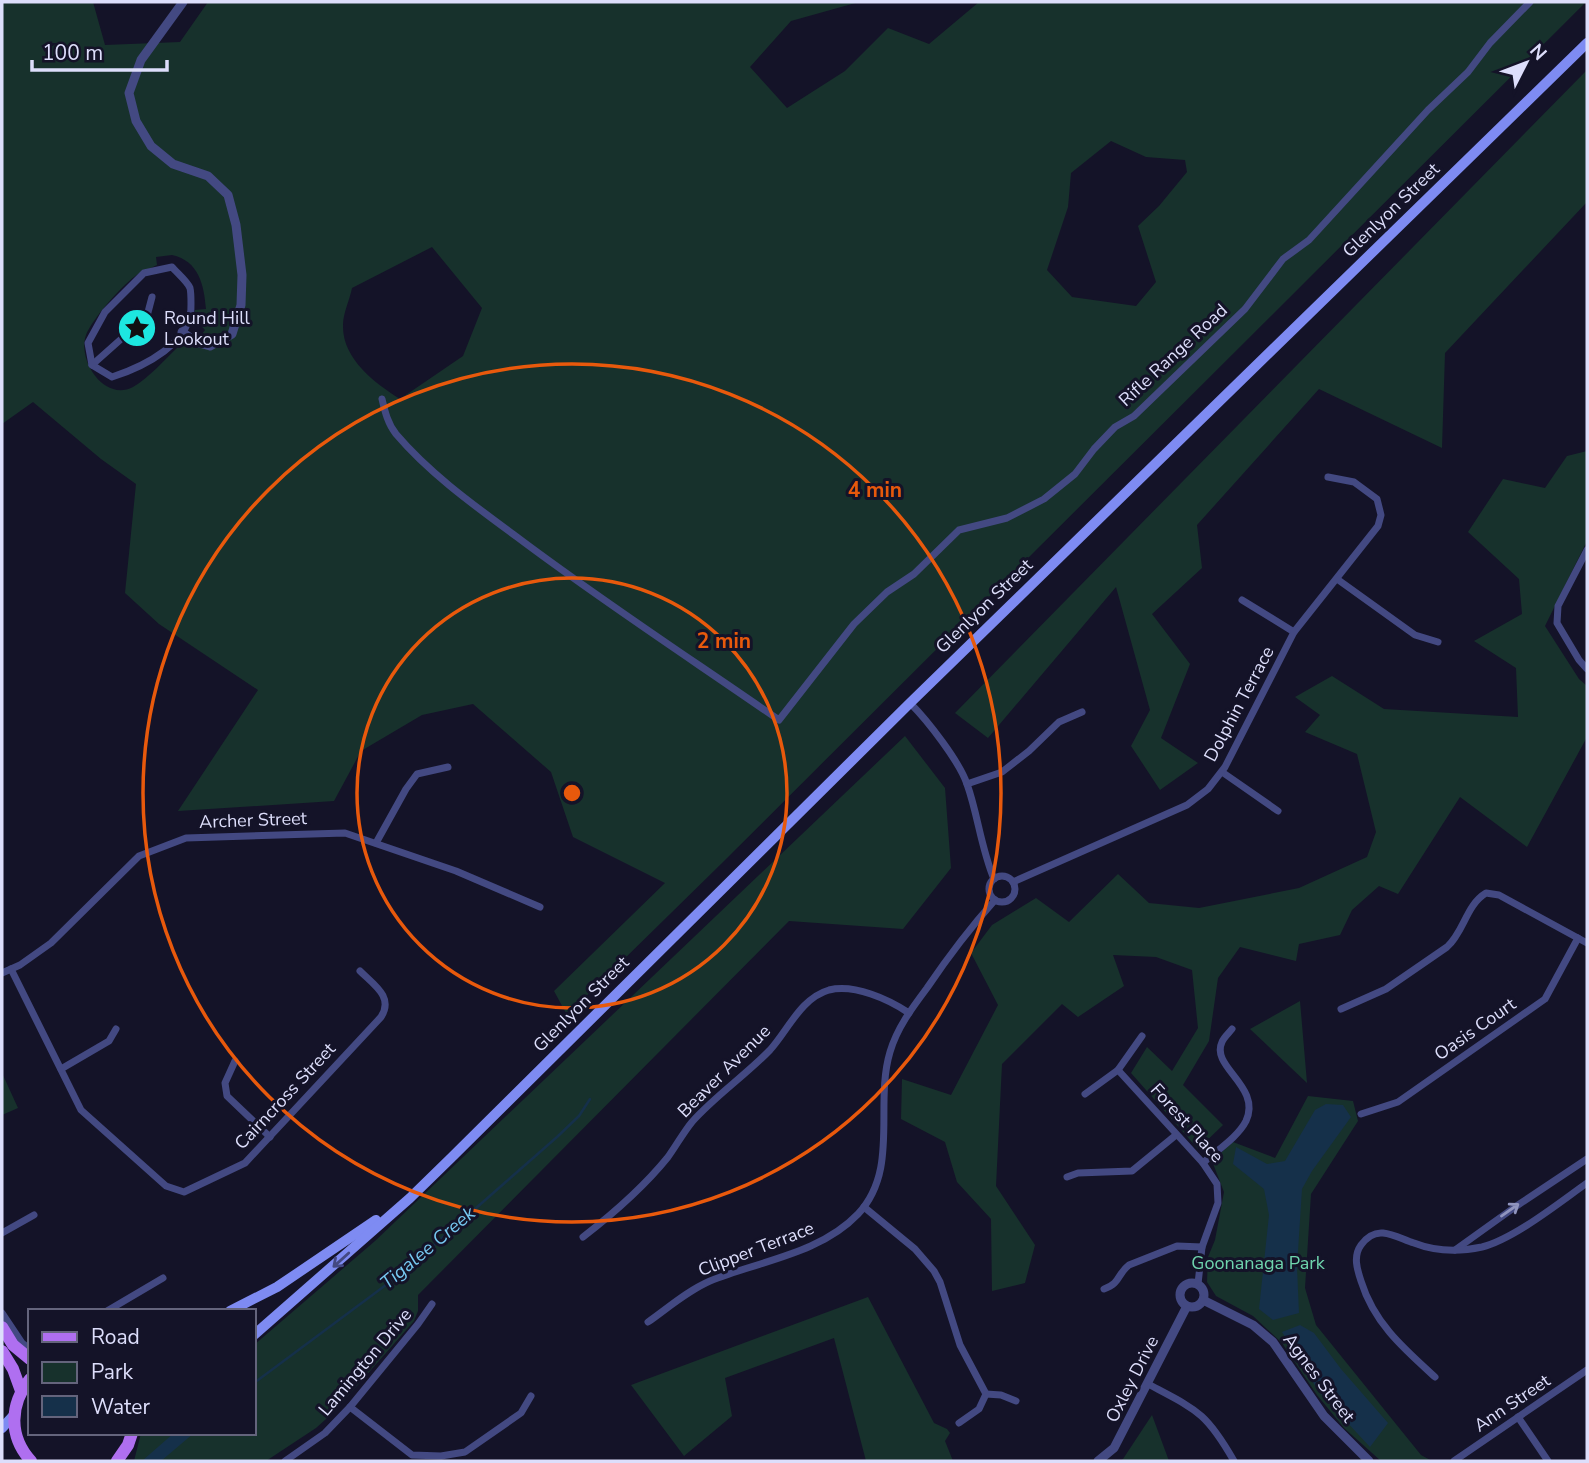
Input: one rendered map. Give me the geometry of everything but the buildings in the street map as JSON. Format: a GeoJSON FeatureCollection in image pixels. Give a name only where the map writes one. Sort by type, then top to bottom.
{"type":"FeatureCollection","features":[{"type":"Feature","properties":{"kind":"main road","name":"Glenlyon Street"},"geometry":{"type":"LineString","coordinates":[[256,1333],[410,1198],[911,703],[1587,43]]}},
{"type":"Feature","properties":{"kind":"main road","name":"Glenlyon Street"},"geometry":{"type":"LineString","coordinates":[[234,1309],[277,1287],[410,1198]]}},
{"type":"Feature","properties":{"kind":"main road"},"geometry":{"type":"LineString","coordinates":[[2,1327],[13,1345],[28,1357]]}},
{"type":"Feature","properties":{"kind":"main road"},"geometry":{"type":"LineString","coordinates":[[2,1351],[21,1391]]}},
{"type":"Feature","properties":{"kind":"main road"},"geometry":{"type":"LineString","coordinates":[[28,1382],[21,1391],[14,1415],[19,1443],[31,1461]]}},
{"type":"Feature","properties":{"kind":"main road"},"geometry":{"type":"LineString","coordinates":[[2,1428],[14,1415]]}},
{"type":"Feature","properties":{"kind":"main road"},"geometry":{"type":"LineString","coordinates":[[117,1461],[130,1439]]}},
{"type":"Feature","properties":{"kind":"main road"},"geometry":{"type":"LineString","coordinates":[[128,1461],[130,1439]]}},
{"type":"Feature","properties":{"kind":"street"},"geometry":{"type":"LineString","coordinates":[[182,332],[196,342],[209,346],[232,334],[241,305],[242,275],[236,225],[228,195],[208,176],[173,164],[151,146],[136,121],[129,93],[141,60],[183,2]]}},
{"type":"Feature","properties":{"kind":"street","name":"Rifle Range Road"},"geometry":{"type":"LineString","coordinates":[[382,400],[386,417],[394,432],[434,472],[474,505],[567,575],[779,720],[854,624],[887,592],[914,574],[960,530],[1007,518],[1044,499],[1075,474],[1115,427],[1134,416],[1245,309],[1283,259],[1309,240],[1428,110],[1468,72],[1490,43],[1530,2]]}},
{"type":"Feature","properties":{"kind":"street"},"geometry":{"type":"LineString","coordinates":[[172,267],[190,288],[192,315],[182,332],[170,346],[135,369],[112,377],[92,365],[88,343],[105,312],[144,272],[172,267]]}},
{"type":"Feature","properties":{"kind":"street"},"geometry":{"type":"LineString","coordinates":[[92,365],[147,316],[152,297]]}},
{"type":"Feature","properties":{"kind":"street","name":"Dolphin Terrace"},"geometry":{"type":"LineString","coordinates":[[1013,882],[1187,805],[1208,789],[1222,772],[1294,632],[1378,526],[1381,516],[1377,499],[1354,482],[1328,477]]}},
{"type":"Feature","properties":{"kind":"street"},"geometry":{"type":"LineString","coordinates":[[1587,550],[1558,606],[1557,623],[1587,669]]}},
{"type":"Feature","properties":{"kind":"street"},"geometry":{"type":"LineString","coordinates":[[1337,579],[1415,635],[1438,642]]}},
{"type":"Feature","properties":{"kind":"street"},"geometry":{"type":"LineString","coordinates":[[1242,600],[1294,632]]}},
{"type":"Feature","properties":{"kind":"street"},"geometry":{"type":"LineString","coordinates":[[911,703],[962,771],[984,857],[994,879]]}},
{"type":"Feature","properties":{"kind":"street"},"geometry":{"type":"LineString","coordinates":[[967,784],[1002,772],[1059,722],[1082,712]]}},
{"type":"Feature","properties":{"kind":"street"},"geometry":{"type":"LineString","coordinates":[[376,844],[417,774],[448,767]]}},
{"type":"Feature","properties":{"kind":"street"},"geometry":{"type":"LineString","coordinates":[[1222,772],[1278,811]]}},
{"type":"Feature","properties":{"kind":"street","name":"Archer Street"},"geometry":{"type":"LineString","coordinates":[[2,973],[51,943],[139,856],[186,838],[345,833],[456,871],[540,907]]}},
{"type":"Feature","properties":{"kind":"street"},"geometry":{"type":"LineString","coordinates":[[1006,877],[1013,882],[1016,891],[1012,899],[1003,902],[995,900],[989,887],[994,879],[1006,877]]}},
{"type":"Feature","properties":{"kind":"street"},"geometry":{"type":"LineString","coordinates":[[1341,1009],[1386,989],[1447,947],[1455,940],[1474,902],[1486,894],[1499,895],[1587,943]]}},
{"type":"Feature","properties":{"kind":"street","name":"Clipper Terrace"},"geometry":{"type":"LineString","coordinates":[[648,1322],[701,1285],[820,1242],[843,1228],[864,1207],[877,1182],[882,1163],[882,1097],[894,1039],[961,939],[995,900]]}},
{"type":"Feature","properties":{"kind":"street","name":"Oasis Court"},"geometry":{"type":"LineString","coordinates":[[1361,1114],[1398,1102],[1545,999],[1578,938]]}},
{"type":"Feature","properties":{"kind":"street","name":"Cairncross Street"},"geometry":{"type":"LineString","coordinates":[[11,969],[81,1110],[166,1186],[184,1192],[245,1163],[384,1012],[384,996],[360,971]]}},
{"type":"Feature","properties":{"kind":"street","name":"Beaver Avenue"},"geometry":{"type":"LineString","coordinates":[[583,1237],[643,1185],[692,1122],[769,1051],[800,1010],[814,999],[828,991],[847,989],[891,1001],[909,1013]]}},
{"type":"Feature","properties":{"kind":"street"},"geometry":{"type":"LineString","coordinates":[[61,1069],[109,1041],[116,1029]]}},
{"type":"Feature","properties":{"kind":"street"},"geometry":{"type":"LineString","coordinates":[[1203,1163],[1239,1130],[1247,1117],[1249,1104],[1246,1091],[1226,1064],[1220,1050],[1222,1041],[1232,1029]]}},
{"type":"Feature","properties":{"kind":"street"},"geometry":{"type":"LineString","coordinates":[[1085,1094],[1118,1070],[1142,1036]]}},
{"type":"Feature","properties":{"kind":"street"},"geometry":{"type":"LineString","coordinates":[[235,1061],[225,1083],[227,1096],[270,1137]]}},
{"type":"Feature","properties":{"kind":"street","name":"Forest Place"},"geometry":{"type":"LineString","coordinates":[[1118,1070],[1213,1177],[1219,1194],[1216,1212],[1202,1247],[1198,1284]]}},
{"type":"Feature","properties":{"kind":"street"},"geometry":{"type":"LineString","coordinates":[[1067,1177],[1078,1173],[1132,1171],[1177,1135]]}},
{"type":"Feature","properties":{"kind":"street"},"geometry":{"type":"LineString","coordinates":[[1455,1250],[1525,1199],[1587,1159]]}},
{"type":"Feature","properties":{"kind":"street"},"geometry":{"type":"LineString","coordinates":[[1435,1377],[1398,1344],[1374,1312],[1358,1273],[1358,1249],[1368,1237],[1382,1233],[1437,1250],[1480,1247],[1501,1241],[1587,1183]]}},
{"type":"Feature","properties":{"kind":"street"},"geometry":{"type":"LineString","coordinates":[[864,1207],[915,1249],[934,1271],[960,1345],[986,1394]]}},
{"type":"Feature","properties":{"kind":"street"},"geometry":{"type":"LineString","coordinates":[[2,1233],[34,1215]]}},
{"type":"Feature","properties":{"kind":"street"},"geometry":{"type":"LineString","coordinates":[[1104,1289],[1116,1283],[1129,1265],[1177,1247],[1202,1247]]}},
{"type":"Feature","properties":{"kind":"street"},"geometry":{"type":"LineString","coordinates":[[110,1309],[163,1278]]}},
{"type":"Feature","properties":{"kind":"street"},"geometry":{"type":"LineString","coordinates":[[1188,1283],[1198,1284],[1204,1291],[1203,1300],[1196,1306],[1187,1306],[1180,1299],[1181,1289],[1188,1283]]}},
{"type":"Feature","properties":{"kind":"street","name":"Agnes Street"},"geometry":{"type":"LineString","coordinates":[[1203,1300],[1253,1325],[1273,1342],[1324,1416],[1369,1461]]}},
{"type":"Feature","properties":{"kind":"street","name":"Lamington Drive"},"geometry":{"type":"LineString","coordinates":[[285,1461],[325,1433],[350,1407],[432,1304]]}},
{"type":"Feature","properties":{"kind":"street","name":"Oxley Drive"},"geometry":{"type":"LineString","coordinates":[[1098,1461],[1114,1448],[1187,1306]]}},
{"type":"Feature","properties":{"kind":"street"},"geometry":{"type":"LineString","coordinates":[[2,1313],[28,1348]]}},
{"type":"Feature","properties":{"kind":"street","name":"Ann Street"},"geometry":{"type":"LineString","coordinates":[[1454,1461],[1587,1370]]}},
{"type":"Feature","properties":{"kind":"street"},"geometry":{"type":"LineString","coordinates":[[1148,1384],[1197,1410],[1218,1434],[1234,1461]]}},
{"type":"Feature","properties":{"kind":"street"},"geometry":{"type":"LineString","coordinates":[[986,1394],[1001,1395],[1016,1401]]}},
{"type":"Feature","properties":{"kind":"street"},"geometry":{"type":"LineString","coordinates":[[959,1423],[979,1409],[986,1394]]}},
{"type":"Feature","properties":{"kind":"street"},"geometry":{"type":"LineString","coordinates":[[350,1407],[412,1455],[441,1456],[465,1452],[521,1413],[531,1396]]}},
{"type":"Feature","properties":{"kind":"street"},"geometry":{"type":"LineString","coordinates":[[1518,1417],[1548,1461]]}},
{"type":"Feature","properties":{"kind":"green space"},"geometry":{"type":"Polygon","coordinates":[[[2,2],[93,2],[105,45],[180,42],[208,2],[859,2],[791,21],[750,67],[787,108],[845,71],[888,28],[929,44],[979,2],[1586,2],[567,1015],[554,991],[665,883],[573,837],[551,772],[473,704],[422,715],[361,751],[334,801],[178,811],[258,690],[159,624],[125,593],[136,484],[101,459],[33,402],[2,424],[2,2]],[[1111,141],[1071,173],[1068,207],[1047,270],[1072,297],[1136,306],[1156,282],[1138,226],[1159,206],[1187,172],[1185,160],[1146,157],[1111,141]],[[432,247],[352,288],[343,325],[348,349],[371,378],[400,399],[463,356],[482,308],[432,247]],[[172,255],[156,257],[157,265],[138,274],[124,286],[101,311],[86,335],[85,356],[89,366],[103,384],[112,389],[133,387],[151,374],[177,348],[183,344],[193,346],[205,330],[194,318],[195,310],[206,309],[204,291],[194,268],[172,255]]]}},
{"type":"Feature","properties":{"kind":"green space"},"geometry":{"type":"Polygon","coordinates":[[[1587,70],[1587,202],[1445,353],[1442,448],[1319,389],[1197,525],[1202,568],[1152,614],[1190,664],[1161,738],[1198,763],[1160,790],[1131,746],[1150,710],[1116,587],[988,738],[955,713],[1587,70]]]}},
{"type":"Feature","properties":{"kind":"green space"},"geometry":{"type":"Polygon","coordinates":[[[1587,451],[1587,541],[1545,626],[1579,679],[1587,686],[1587,737],[1527,847],[1460,797],[1398,894],[1379,886],[1352,910],[1340,935],[1299,944],[1296,961],[1240,947],[1218,978],[1209,1041],[1183,1085],[1223,1125],[1198,1149],[1131,1073],[1147,1047],[1172,1071],[1198,1028],[1192,970],[1156,957],[1113,955],[1124,986],[1078,1017],[1062,1004],[1002,1064],[996,1186],[1035,1245],[1025,1283],[992,1291],[991,1219],[957,1182],[945,1142],[901,1119],[902,1079],[951,1095],[998,1005],[971,953],[992,925],[1036,898],[1069,922],[1118,874],[1149,903],[1199,908],[1299,888],[1367,857],[1376,832],[1357,754],[1305,732],[1320,715],[1295,697],[1332,676],[1384,709],[1518,717],[1516,668],[1474,641],[1522,614],[1519,579],[1468,532],[1503,479],[1545,488],[1567,456],[1587,451]]]}},
{"type":"Feature","properties":{"kind":"green space"},"geometry":{"type":"Polygon","coordinates":[[[905,736],[945,788],[951,868],[903,929],[789,921],[418,1295],[418,1311],[414,1321],[335,1411],[316,1428],[266,1461],[134,1461],[140,1435],[256,1435],[256,1343],[375,1241],[905,736]]]}},
{"type":"Feature","properties":{"kind":"green space"},"geometry":{"type":"Polygon","coordinates":[[[1300,1001],[1307,1083],[1250,1029],[1300,1001]]]}},
{"type":"Feature","properties":{"kind":"green space"},"geometry":{"type":"Polygon","coordinates":[[[2,1073],[18,1108],[2,1115],[2,1073]]]}},
{"type":"Feature","properties":{"kind":"green space","name":"Goonanaga Park"},"geometry":{"type":"Polygon","coordinates":[[[1308,1096],[1353,1101],[1358,1121],[1311,1194],[1305,1288],[1316,1325],[1421,1455],[1432,1461],[1381,1461],[1344,1428],[1317,1395],[1282,1343],[1253,1316],[1216,1296],[1207,1282],[1208,1257],[1215,1240],[1224,1192],[1212,1161],[1233,1142],[1275,1158],[1308,1096]]]}},
{"type":"Feature","properties":{"kind":"green space"},"geometry":{"type":"Polygon","coordinates":[[[868,1297],[934,1423],[950,1433],[945,1441],[953,1461],[866,1461],[834,1338],[725,1378],[732,1416],[684,1456],[631,1385],[868,1297]]]}},
{"type":"Feature","properties":{"kind":"green space"},"geometry":{"type":"Polygon","coordinates":[[[1152,1415],[1169,1461],[1120,1461],[1123,1459],[1152,1415]]]}},
{"type":"Feature","properties":{"kind":"water"},"geometry":{"type":"Polygon","coordinates":[[[1326,1104],[1343,1105],[1351,1117],[1302,1189],[1297,1267],[1299,1313],[1273,1320],[1259,1309],[1269,1215],[1264,1189],[1233,1164],[1236,1147],[1267,1164],[1285,1161],[1315,1110],[1326,1104]]]}},
{"type":"Feature","properties":{"kind":"water"},"geometry":{"type":"Polygon","coordinates":[[[1300,1325],[1314,1333],[1388,1423],[1370,1447],[1319,1392],[1282,1332],[1300,1325]]]}},
{"type":"Feature","properties":{"kind":"water"},"geometry":{"type":"Polygon","coordinates":[[[172,1435],[192,1435],[161,1461],[142,1461],[172,1435]]]}},
{"type":"Feature","properties":{"kind":"waterway","name":"Tigalee Creek"},"geometry":{"type":"LineString","coordinates":[[256,1382],[402,1273],[557,1137],[579,1116],[590,1099]]}},
{"type":"Feature","properties":{"kind":"place","name":"Round Hill Lookout"},"geometry":{"type":"Point","coordinates":[137,328]}}]}
